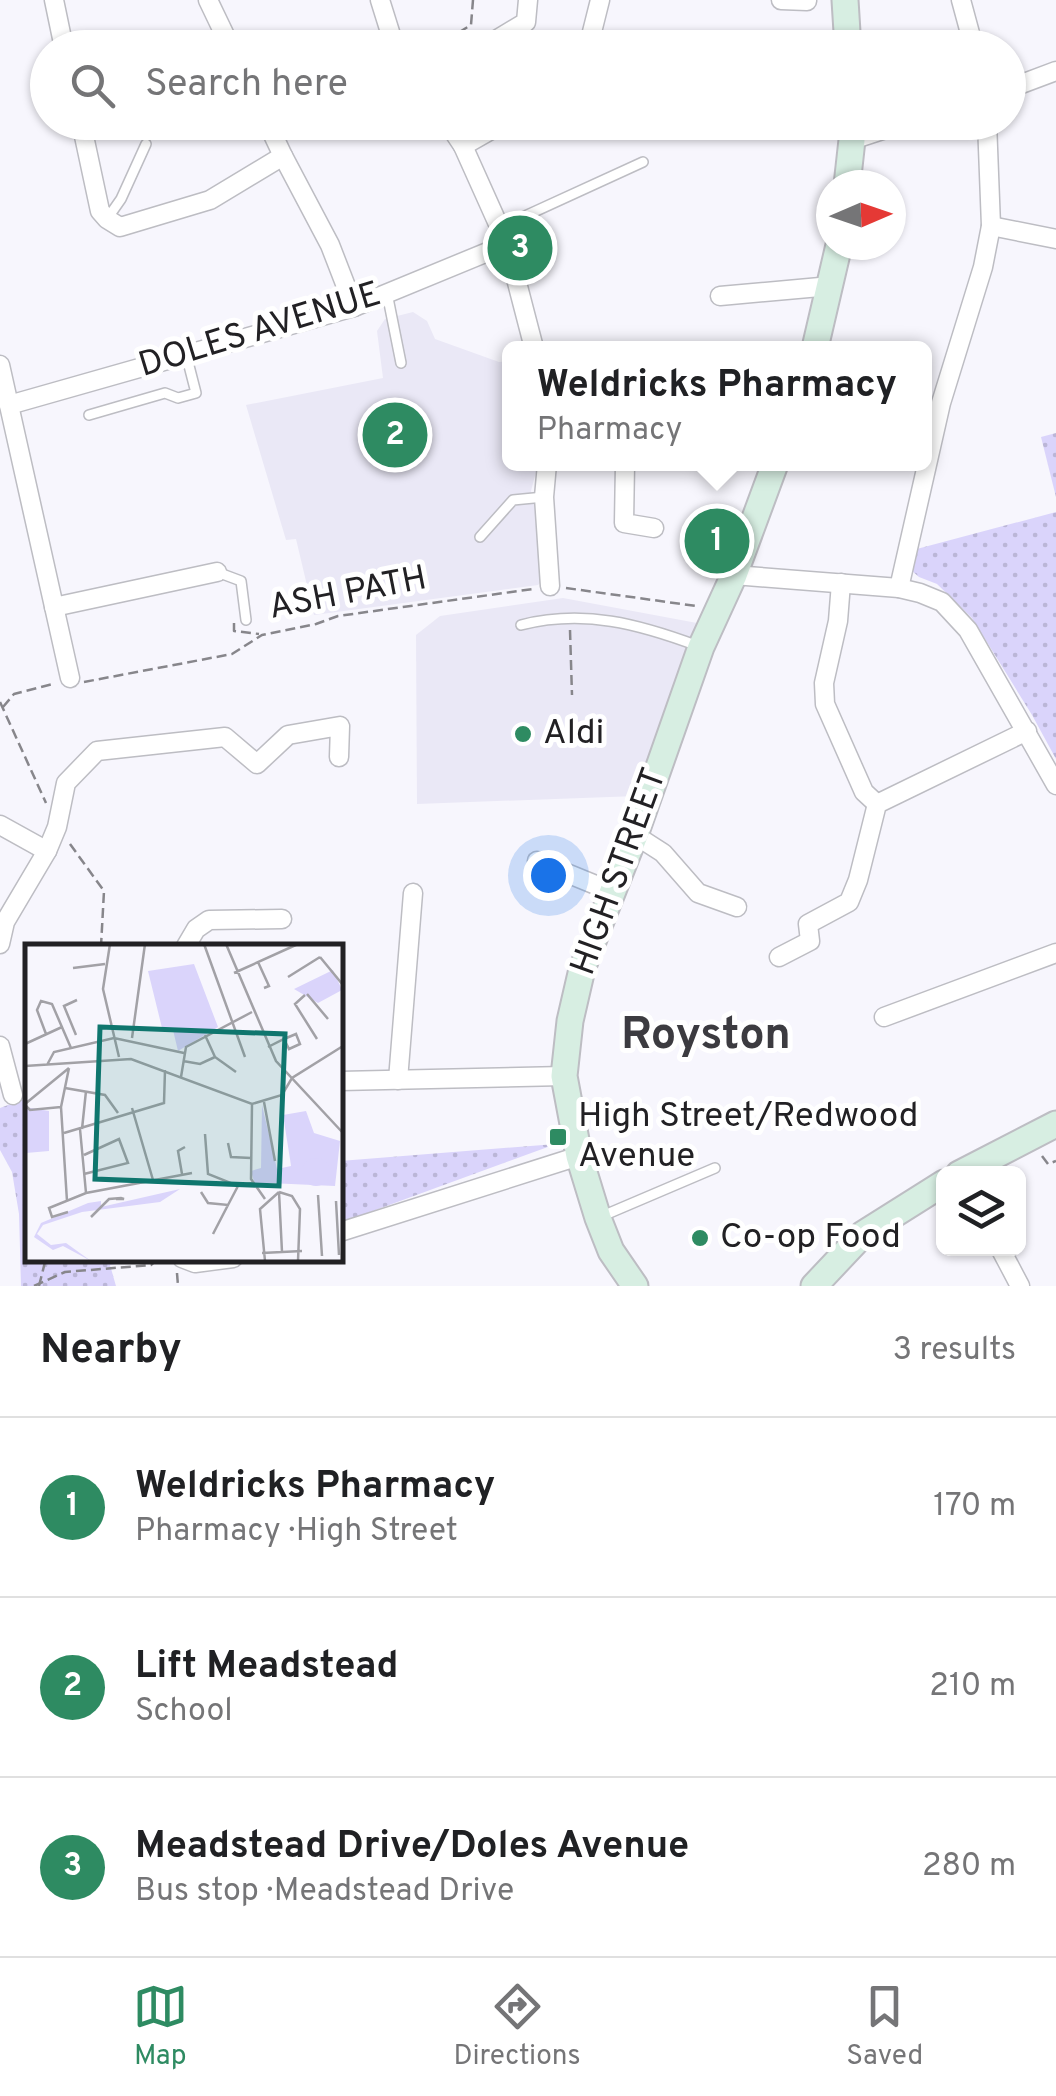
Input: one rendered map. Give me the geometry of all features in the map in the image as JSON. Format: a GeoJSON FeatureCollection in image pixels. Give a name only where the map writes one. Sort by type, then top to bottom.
{"type":"FeatureCollection","features":[{"type":"Feature","properties":{"kind":"main road"},"geometry":{"type":"LineString","coordinates":[[845,0],[847,30]]}},
{"type":"Feature","properties":{"kind":"main road"},"geometry":{"type":"LineString","coordinates":[[848,170],[851,140]]}},
{"type":"Feature","properties":{"kind":"main road"},"geometry":{"type":"LineString","coordinates":[[817,341],[835,260]]}},
{"type":"Feature","properties":{"kind":"main road","name":"HIGH STREET"},"geometry":{"type":"LineString","coordinates":[[634,1286],[612,1251],[598,1218],[579,1156],[564,1076],[570,1021],[582,969],[635,836],[701,647],[734,575],[772,471]]}},
{"type":"Feature","properties":{"kind":"main road"},"geometry":{"type":"LineString","coordinates":[[974,1166],[1056,1124]]}},
{"type":"Feature","properties":{"kind":"main road"},"geometry":{"type":"LineString","coordinates":[[814,1286],[862,1234],[936,1188]]}},
{"type":"Feature","properties":{"kind":"street"},"geometry":{"type":"LineString","coordinates":[[54,0],[60,30]]}},
{"type":"Feature","properties":{"kind":"street"},"geometry":{"type":"LineString","coordinates":[[208,0],[222,30]]}},
{"type":"Feature","properties":{"kind":"street"},"geometry":{"type":"LineString","coordinates":[[380,0],[389,30]]}},
{"type":"Feature","properties":{"kind":"street"},"geometry":{"type":"LineString","coordinates":[[513,30],[526,22],[528,0]]}},
{"type":"Feature","properties":{"kind":"street"},"geometry":{"type":"LineString","coordinates":[[592,30],[600,0]]}},
{"type":"Feature","properties":{"kind":"street"},"geometry":{"type":"LineString","coordinates":[[781,0],[807,1]]}},
{"type":"Feature","properties":{"kind":"street"},"geometry":{"type":"LineString","coordinates":[[961,0],[969,30]]}},
{"type":"Feature","properties":{"kind":"street"},"geometry":{"type":"LineString","coordinates":[[1026,82],[1056,71]]}},
{"type":"Feature","properties":{"kind":"street"},"geometry":{"type":"LineString","coordinates":[[85,140],[100,210],[107,220],[120,226],[210,200],[284,156]]}},
{"type":"Feature","properties":{"kind":"street"},"geometry":{"type":"LineString","coordinates":[[276,140],[330,244],[354,306]]}},
{"type":"Feature","properties":{"kind":"street"},"geometry":{"type":"LineString","coordinates":[[459,140],[504,236],[532,341]]}},
{"type":"Feature","properties":{"kind":"street"},"geometry":{"type":"LineString","coordinates":[[463,146],[474,140]]}},
{"type":"Feature","properties":{"kind":"street"},"geometry":{"type":"LineString","coordinates":[[932,400],[984,267],[991,226],[989,140]]}},
{"type":"Feature","properties":{"kind":"street"},"geometry":{"type":"LineString","coordinates":[[991,226],[1056,239]]}},
{"type":"Feature","properties":{"kind":"street","name":"DOLES AVENUE"},"geometry":{"type":"LineString","coordinates":[[9,405],[354,306],[504,236]]}},
{"type":"Feature","properties":{"kind":"street"},"geometry":{"type":"LineString","coordinates":[[720,296],[831,286]]}},
{"type":"Feature","properties":{"kind":"street"},"geometry":{"type":"LineString","coordinates":[[0,365],[9,405],[9,448],[70,678]]}},
{"type":"Feature","properties":{"kind":"street"},"geometry":{"type":"LineString","coordinates":[[546,471],[544,497],[550,586]]}},
{"type":"Feature","properties":{"kind":"street"},"geometry":{"type":"LineString","coordinates":[[626,471],[624,523],[654,528]]}},
{"type":"Feature","properties":{"kind":"street"},"geometry":{"type":"LineString","coordinates":[[898,588],[919,471]]}},
{"type":"Feature","properties":{"kind":"street"},"geometry":{"type":"LineString","coordinates":[[54,606],[216,572]]}},
{"type":"Feature","properties":{"kind":"street"},"geometry":{"type":"LineString","coordinates":[[734,575],[898,588],[942,602],[968,630],[1056,784]]}},
{"type":"Feature","properties":{"kind":"street"},"geometry":{"type":"LineString","coordinates":[[840,583],[838,621],[824,683],[825,704],[864,792],[877,804]]}},
{"type":"Feature","properties":{"kind":"street"},"geometry":{"type":"LineString","coordinates":[[0,944],[5,922],[56,827],[66,783],[97,751],[225,737],[258,764],[288,735],[340,726],[339,756]]}},
{"type":"Feature","properties":{"kind":"street"},"geometry":{"type":"LineString","coordinates":[[877,804],[1027,731]]}},
{"type":"Feature","properties":{"kind":"street"},"geometry":{"type":"LineString","coordinates":[[779,957],[810,940],[808,924],[848,902],[858,880],[877,804]]}},
{"type":"Feature","properties":{"kind":"street"},"geometry":{"type":"LineString","coordinates":[[0,825],[46,851]]}},
{"type":"Feature","properties":{"kind":"street"},"geometry":{"type":"LineString","coordinates":[[635,836],[663,853],[698,892],[737,906]]}},
{"type":"Feature","properties":{"kind":"street"},"geometry":{"type":"LineString","coordinates":[[537,861],[613,892]]}},
{"type":"Feature","properties":{"kind":"street"},"geometry":{"type":"LineString","coordinates":[[398,1080],[413,894]]}},
{"type":"Feature","properties":{"kind":"street"},"geometry":{"type":"LineString","coordinates":[[187,944],[196,929],[209,920],[282,919]]}},
{"type":"Feature","properties":{"kind":"street"},"geometry":{"type":"LineString","coordinates":[[884,1017],[1056,953]]}},
{"type":"Feature","properties":{"kind":"street"},"geometry":{"type":"LineString","coordinates":[[0,1046],[13,1095]]}},
{"type":"Feature","properties":{"kind":"street"},"geometry":{"type":"LineString","coordinates":[[342,1081],[564,1076]]}},
{"type":"Feature","properties":{"kind":"street"},"geometry":{"type":"LineString","coordinates":[[342,1231],[579,1156]]}},
{"type":"Feature","properties":{"kind":"street"},"geometry":{"type":"LineString","coordinates":[[1003,1256],[1016,1285]]}},
{"type":"Feature","properties":{"kind":"lane"},"geometry":{"type":"LineString","coordinates":[[107,220],[146,144]]}},
{"type":"Feature","properties":{"kind":"lane"},"geometry":{"type":"LineString","coordinates":[[504,236],[644,162]]}},
{"type":"Feature","properties":{"kind":"lane"},"geometry":{"type":"LineString","coordinates":[[387,293],[400,363]]}},
{"type":"Feature","properties":{"kind":"lane"},"geometry":{"type":"LineString","coordinates":[[89,414],[164,392],[178,398],[196,393],[186,354]]}},
{"type":"Feature","properties":{"kind":"lane"},"geometry":{"type":"LineString","coordinates":[[480,537],[512,500],[544,497]]}},
{"type":"Feature","properties":{"kind":"lane"},"geometry":{"type":"LineString","coordinates":[[216,572],[241,581],[246,620]]}},
{"type":"Feature","properties":{"kind":"lane"},"geometry":{"type":"LineString","coordinates":[[521,625],[540,620],[612,621],[640,625],[701,647]]}},
{"type":"Feature","properties":{"kind":"lane"},"geometry":{"type":"LineString","coordinates":[[598,1218],[715,1168]]}},
{"type":"Feature","properties":{"kind":"path"},"geometry":{"type":"LineString","coordinates":[[462,30],[472,24],[473,0]]}},
{"type":"Feature","properties":{"kind":"path","name":"ASH PATH"},"geometry":{"type":"LineString","coordinates":[[2,705],[28,688],[70,678],[81,683],[232,654],[262,634],[338,616],[550,586],[719,609]]}},
{"type":"Feature","properties":{"kind":"path"},"geometry":{"type":"LineString","coordinates":[[569,630],[572,695]]}},
{"type":"Feature","properties":{"kind":"path"},"geometry":{"type":"LineString","coordinates":[[2,705],[56,827],[104,891],[101,944]]}},
{"type":"Feature","properties":{"kind":"path"},"geometry":{"type":"LineString","coordinates":[[1041,1155],[1048,1164],[1056,1161]]}},
{"type":"Feature","properties":{"kind":"path"},"geometry":{"type":"LineString","coordinates":[[38,1285],[45,1261]]}},
{"type":"Feature","properties":{"kind":"path"},"geometry":{"type":"LineString","coordinates":[[38,1285],[65,1272],[151,1265],[156,1261]]}},
{"type":"Feature","properties":{"kind":"shaded area"},"geometry":{"type":"Polygon","coordinates":[[[413,312],[427,321],[435,339],[502,362],[502,471],[536,471],[531,491],[533,503],[539,508],[542,581],[538,585],[314,615],[296,539],[286,540],[246,405],[383,378],[377,331],[385,319],[413,312]]]}},
{"type":"Feature","properties":{"kind":"shaded area"},"geometry":{"type":"Polygon","coordinates":[[[1056,433],[1056,497],[1041,437],[1056,433]]]}},
{"type":"Feature","properties":{"kind":"shaded area"},"geometry":{"type":"Polygon","coordinates":[[[1056,512],[1056,759],[972,618],[937,584],[911,570],[913,550],[1056,512]]]}},
{"type":"Feature","properties":{"kind":"shaded area"},"geometry":{"type":"Polygon","coordinates":[[[563,598],[697,623],[637,796],[417,804],[416,635],[440,616],[563,598]]]}},
{"type":"Feature","properties":{"kind":"shaded area"},"geometry":{"type":"Polygon","coordinates":[[[25,1099],[25,1261],[135,1261],[110,1265],[116,1286],[21,1286],[19,1214],[12,1172],[0,1150],[0,1108],[25,1099]]]}},
{"type":"Feature","properties":{"kind":"shaded area"},"geometry":{"type":"Polygon","coordinates":[[[556,1144],[342,1222],[342,1161],[556,1144]]]}},
{"type":"Feature","properties":{"kind":"place","name":"Meadstead Drive/Doles Avenue"},"geometry":{"type":"Point","coordinates":[520,248]}},
{"type":"Feature","properties":{"kind":"place","name":"Lift Meadstead"},"geometry":{"type":"Point","coordinates":[395,435]}},
{"type":"Feature","properties":{"kind":"place","name":"Weldricks Pharmacy"},"geometry":{"type":"Point","coordinates":[717,541]}},
{"type":"Feature","properties":{"kind":"place","name":"Aldi"},"geometry":{"type":"Point","coordinates":[523,734]}},
{"type":"Feature","properties":{"kind":"place","name":"High Street/Redwood Avenue"},"geometry":{"type":"Point","coordinates":[558,1137]}},
{"type":"Feature","properties":{"kind":"place","name":"Co-op Food"},"geometry":{"type":"Point","coordinates":[700,1238]}},
{"type":"Feature","properties":{"kind":"district","name":"Royston"},"geometry":{"type":"Point","coordinates":[706,1036]}}]}
